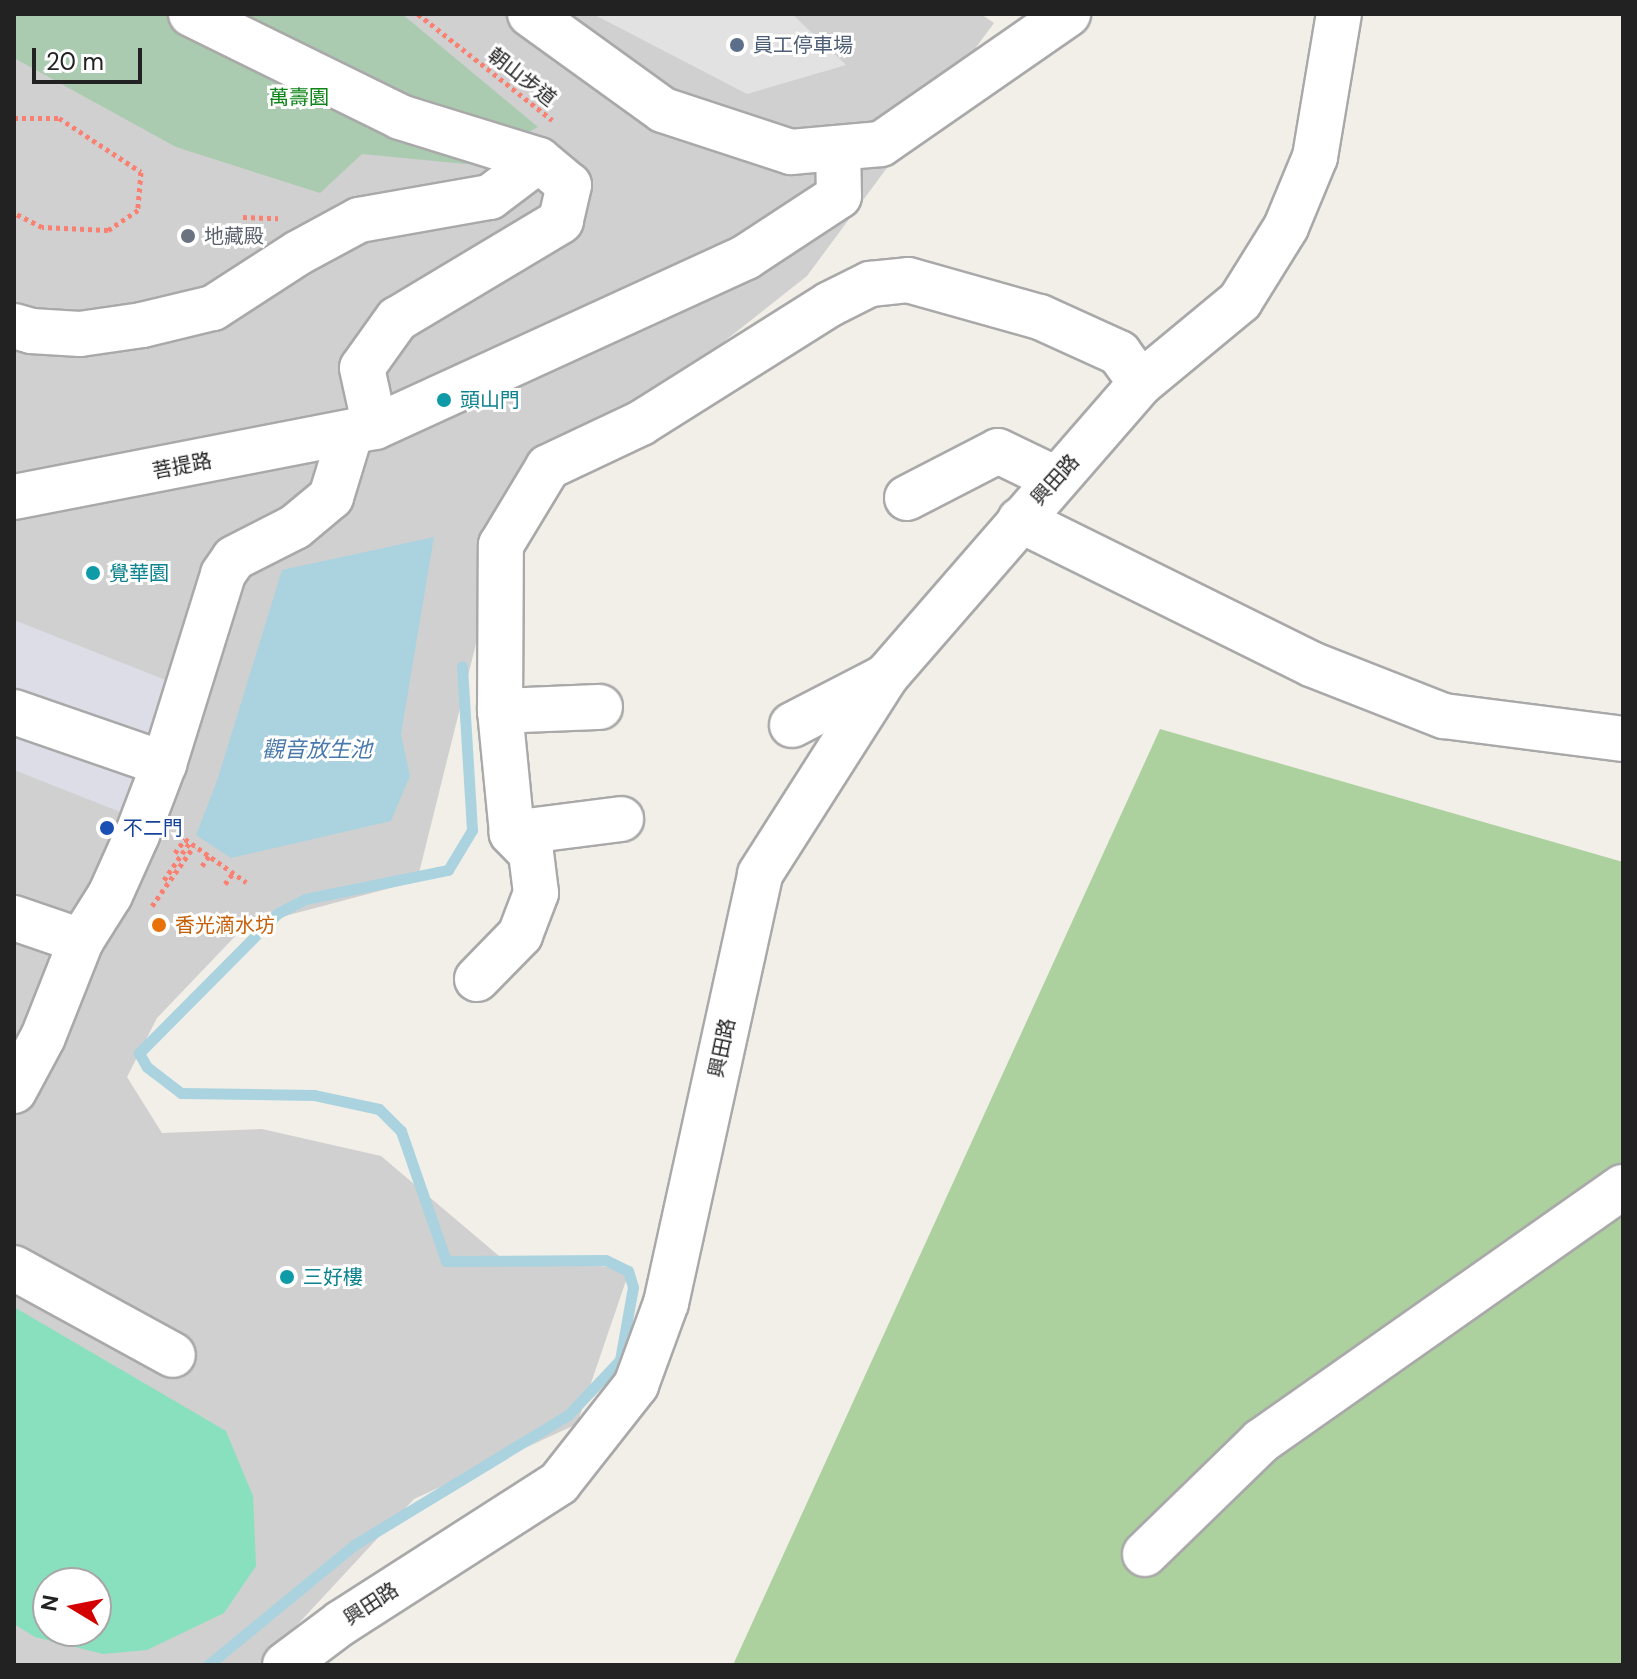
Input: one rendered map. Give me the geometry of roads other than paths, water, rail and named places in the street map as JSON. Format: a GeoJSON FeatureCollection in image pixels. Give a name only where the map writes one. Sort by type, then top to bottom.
{"type":"FeatureCollection","features":[{"type":"Feature","properties":{"kind":"street"},"geometry":{"type":"LineString","coordinates":[[191,14],[400,117],[550,144]]}},
{"type":"Feature","properties":{"kind":"street"},"geometry":{"type":"LineString","coordinates":[[530,14],[663,110],[791,152],[881,144],[1068,14]]}},
{"type":"Feature","properties":{"kind":"street","name":"興田路"},"geometry":{"type":"LineString","coordinates":[[285,1665],[341,1623],[559,1483],[636,1385],[666,1303],[760,874],[887,675],[1141,383],[1240,301],[1286,227],[1315,157],[1339,14]]}},
{"type":"Feature","properties":{"kind":"street"},"geometry":{"type":"LineString","coordinates":[[14,326],[31,331],[80,334],[142,325],[213,308],[298,253],[359,220],[490,197],[550,144]]}},
{"type":"Feature","properties":{"kind":"street"},"geometry":{"type":"LineString","coordinates":[[14,1091],[43,1037],[81,941],[110,895],[164,764],[223,574],[234,558],[295,527],[331,497],[363,431],[362,368],[397,319],[561,221],[569,185],[550,144]]}},
{"type":"Feature","properties":{"kind":"street","name":"菩提路"},"geometry":{"type":"LineString","coordinates":[[14,497],[363,431],[746,257],[839,196],[838,148]]}},
{"type":"Feature","properties":{"kind":"street"},"geometry":{"type":"LineString","coordinates":[[477,979],[520,935],[536,893],[531,853],[512,833],[500,711],[501,545],[548,467],[641,423],[830,304],[870,284],[908,280],[1040,317],[1119,353],[1141,383]]}},
{"type":"Feature","properties":{"kind":"street"},"geometry":{"type":"LineString","coordinates":[[907,498],[998,451],[1056,479]]}},
{"type":"Feature","properties":{"kind":"street"},"geometry":{"type":"LineString","coordinates":[[1020,520],[1311,664],[1444,716],[1623,739]]}},
{"type":"Feature","properties":{"kind":"street"},"geometry":{"type":"LineString","coordinates":[[792,725],[887,675]]}},
{"type":"Feature","properties":{"kind":"street"},"geometry":{"type":"LineString","coordinates":[[500,711],[600,707]]}},
{"type":"Feature","properties":{"kind":"street"},"geometry":{"type":"LineString","coordinates":[[14,712],[164,764]]}},
{"type":"Feature","properties":{"kind":"street"},"geometry":{"type":"LineString","coordinates":[[512,833],[621,819]]}},
{"type":"Feature","properties":{"kind":"street"},"geometry":{"type":"LineString","coordinates":[[14,918],[81,941]]}},
{"type":"Feature","properties":{"kind":"street"},"geometry":{"type":"LineString","coordinates":[[1145,1554],[1261,1441],[1623,1187]]}},
{"type":"Feature","properties":{"kind":"street"},"geometry":{"type":"LineString","coordinates":[[14,1268],[173,1355]]}},
{"type":"Feature","properties":{"kind":"water","name":"觀音放生池"},"geometry":{"type":"Polygon","coordinates":[[[434,537],[401,734],[410,776],[391,821],[231,858],[196,835],[217,781],[282,570],[434,537]]]}},
{"type":"Feature","properties":{"kind":"waterway"},"geometry":{"type":"LineString","coordinates":[[208,1665],[354,1545],[568,1415],[620,1360],[633,1287],[628,1271],[605,1260],[446,1261],[401,1131],[379,1109],[314,1095],[181,1093],[147,1067],[139,1053],[278,913],[305,899],[448,870],[472,830],[462,666]]}},
{"type":"Feature","properties":{"kind":"place","name":"員工停車場"},"geometry":{"type":"Point","coordinates":[737,45]}},
{"type":"Feature","properties":{"kind":"place","name":"地藏殿"},"geometry":{"type":"Point","coordinates":[188,236]}},
{"type":"Feature","properties":{"kind":"place","name":"頭山門"},"geometry":{"type":"Point","coordinates":[444,400]}},
{"type":"Feature","properties":{"kind":"place","name":"覺華園"},"geometry":{"type":"Point","coordinates":[93,573]}},
{"type":"Feature","properties":{"kind":"place","name":"不二門"},"geometry":{"type":"Point","coordinates":[107,828]}},
{"type":"Feature","properties":{"kind":"place","name":"香光滴水坊"},"geometry":{"type":"Point","coordinates":[159,925]}},
{"type":"Feature","properties":{"kind":"place","name":"三好樓"},"geometry":{"type":"Point","coordinates":[287,1277]}},
{"type":"Feature","properties":{"kind":"park label","name":"萬壽園"},"geometry":{"type":"Point","coordinates":[299,97]}}]}
